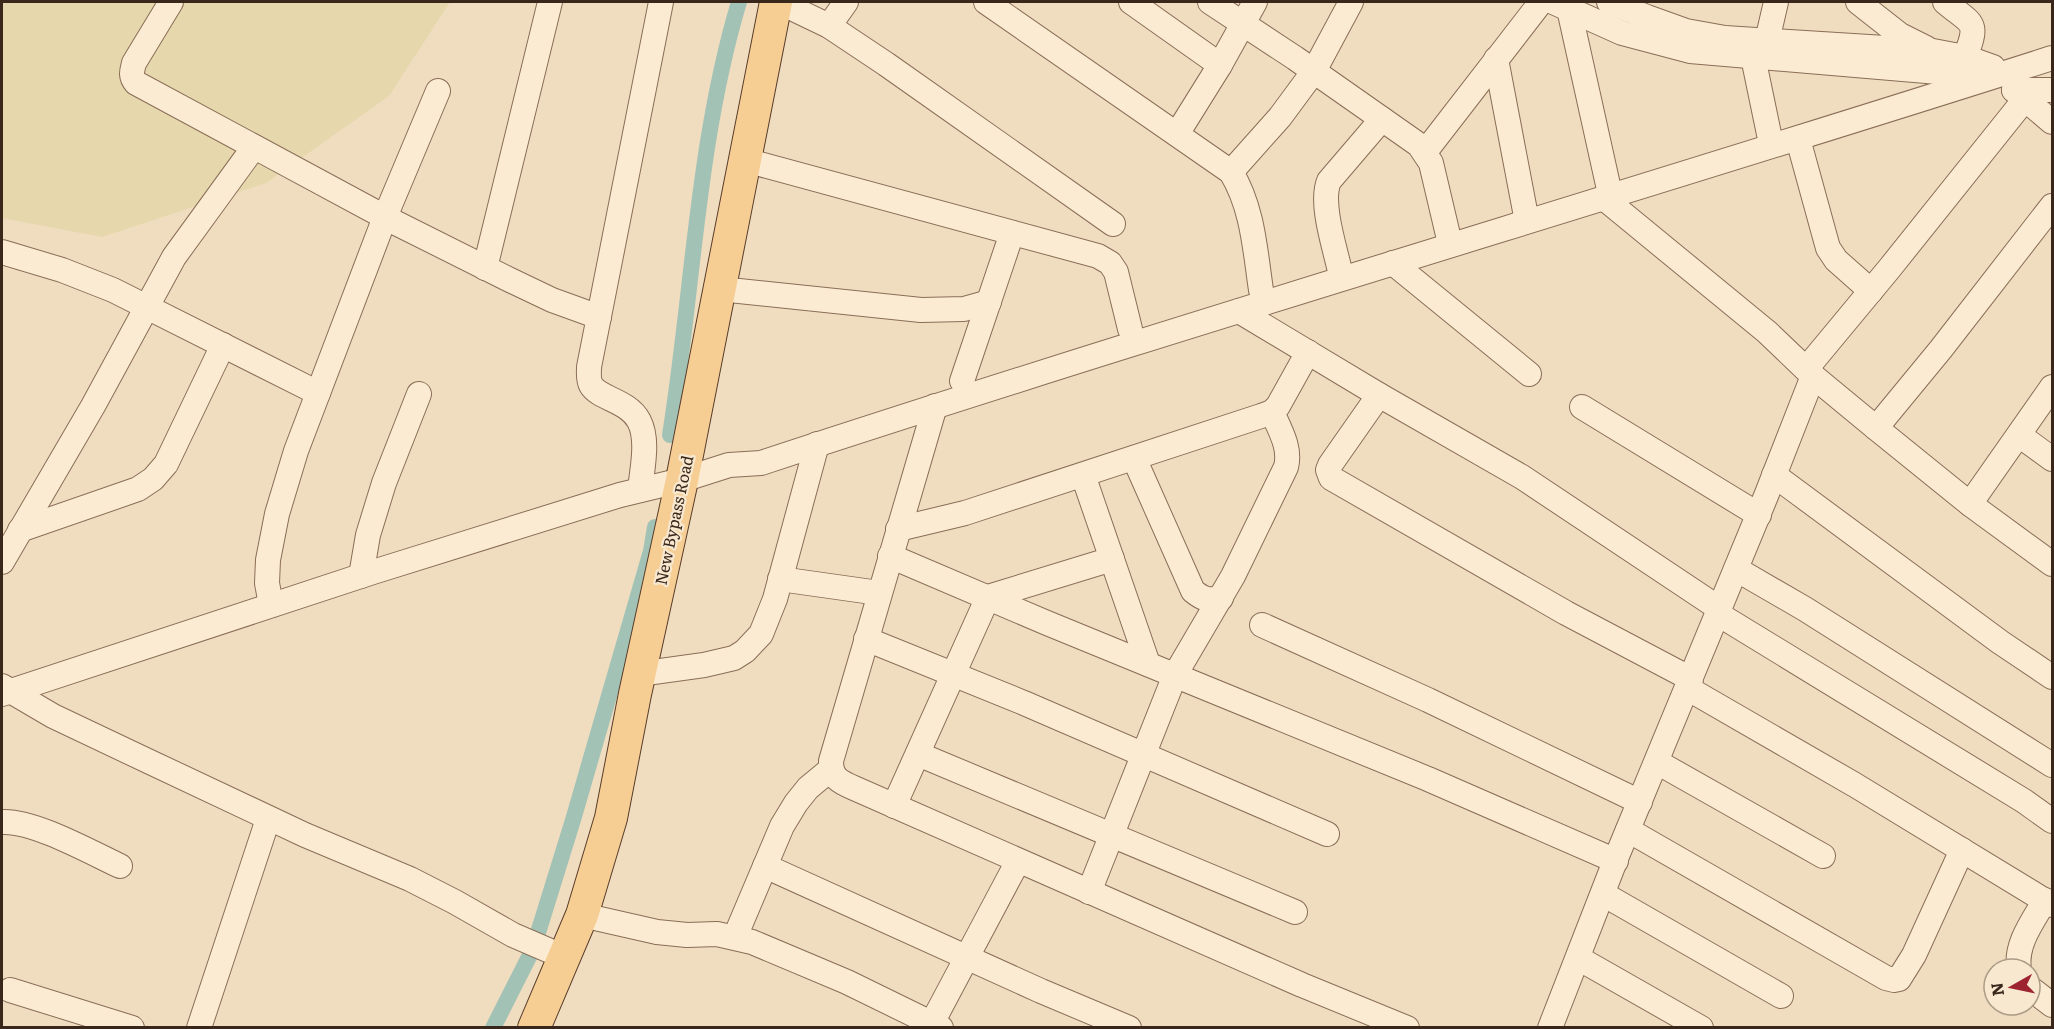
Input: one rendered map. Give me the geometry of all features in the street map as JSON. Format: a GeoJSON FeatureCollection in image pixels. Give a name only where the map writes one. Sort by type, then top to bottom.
{"type":"FeatureCollection","features":[{"type":"Feature","properties":{"kind":"main road","name":"New Bypass Road"},"geometry":{"type":"LineString","coordinates":[[534,1028],[548,949],[582,915],[611,819],[778,2]]}},
{"type":"Feature","properties":{"kind":"street"},"geometry":{"type":"LineString","coordinates":[[171,2],[134,63],[131,72],[132,78],[145,89],[485,268],[552,300],[599,317]]}},
{"type":"Feature","properties":{"kind":"street"},"geometry":{"type":"LineString","coordinates":[[485,268],[550,2]]}},
{"type":"Feature","properties":{"kind":"street"},"geometry":{"type":"LineString","coordinates":[[640,490],[644,441],[639,421],[625,405],[597,391],[591,385],[589,367],[661,2]]}},
{"type":"Feature","properties":{"kind":"street"},"geometry":{"type":"LineString","coordinates":[[778,2],[829,26],[1113,224]]}},
{"type":"Feature","properties":{"kind":"street"},"geometry":{"type":"LineString","coordinates":[[829,26],[846,2]]}},
{"type":"Feature","properties":{"kind":"street"},"geometry":{"type":"LineString","coordinates":[[986,2],[1231,172],[1244,196],[1250,219],[1261,290]]}},
{"type":"Feature","properties":{"kind":"street"},"geometry":{"type":"LineString","coordinates":[[1131,2],[1220,65]]}},
{"type":"Feature","properties":{"kind":"street"},"geometry":{"type":"LineString","coordinates":[[1210,2],[1314,71],[1425,152],[1431,163],[1448,235]]}},
{"type":"Feature","properties":{"kind":"street"},"geometry":{"type":"LineString","coordinates":[[1177,134],[1220,65],[1255,2]]}},
{"type":"Feature","properties":{"kind":"street"},"geometry":{"type":"LineString","coordinates":[[1231,172],[1280,117],[1314,71],[1351,2]]}},
{"type":"Feature","properties":{"kind":"street"},"geometry":{"type":"LineString","coordinates":[[1425,152],[1541,2]]}},
{"type":"Feature","properties":{"kind":"street"},"geometry":{"type":"LineString","coordinates":[[1613,2],[1661,11],[1686,31],[1725,38],[1760,49],[1938,72],[1965,67]]}},
{"type":"Feature","properties":{"kind":"street"},"geometry":{"type":"LineString","coordinates":[[1769,134],[1760,49],[1776,2]]}},
{"type":"Feature","properties":{"kind":"street"},"geometry":{"type":"LineString","coordinates":[[1858,2],[1900,35],[1965,67],[2008,83],[2052,90]]}},
{"type":"Feature","properties":{"kind":"street"},"geometry":{"type":"LineString","coordinates":[[1945,2],[1969,20],[1973,27],[1965,67]]}},
{"type":"Feature","properties":{"kind":"street"},"geometry":{"type":"LineString","coordinates":[[1561,5],[1622,33],[1690,51],[1760,49],[1933,51]]}},
{"type":"Feature","properties":{"kind":"street"},"geometry":{"type":"LineString","coordinates":[[1561,5],[1607,192],[1875,428],[1970,504],[2052,564]]}},
{"type":"Feature","properties":{"kind":"street"},"geometry":{"type":"LineString","coordinates":[[729,465],[754,449],[1130,329],[1525,212],[1607,192],[2008,83],[2052,46]]}},
{"type":"Feature","properties":{"kind":"street"},"geometry":{"type":"LineString","coordinates":[[1550,1028],[1628,830],[1759,514],[1809,372],[1871,291],[2008,83],[2026,67],[2052,58]]}},
{"type":"Feature","properties":{"kind":"street"},"geometry":{"type":"LineString","coordinates":[[1496,59],[1525,212]]}},
{"type":"Feature","properties":{"kind":"street"},"geometry":{"type":"LineString","coordinates":[[4,690],[640,490],[729,465],[761,463],[934,406],[1393,263],[1607,192],[1965,67]]}},
{"type":"Feature","properties":{"kind":"street"},"geometry":{"type":"LineString","coordinates":[[2026,67],[2052,69]]}},
{"type":"Feature","properties":{"kind":"street"},"geometry":{"type":"LineString","coordinates":[[2008,83],[2052,122]]}},
{"type":"Feature","properties":{"kind":"street"},"geometry":{"type":"LineString","coordinates":[[271,606],[267,583],[268,560],[277,514],[296,450],[385,217],[438,91]]}},
{"type":"Feature","properties":{"kind":"street"},"geometry":{"type":"LineString","coordinates":[[1339,267],[1329,218],[1326,188],[1329,181],[1382,119]]}},
{"type":"Feature","properties":{"kind":"street"},"geometry":{"type":"LineString","coordinates":[[1798,139],[1828,248],[1836,260],[1871,291]]}},
{"type":"Feature","properties":{"kind":"street"},"geometry":{"type":"LineString","coordinates":[[2,562],[93,406],[174,257],[254,147]]}},
{"type":"Feature","properties":{"kind":"street"},"geometry":{"type":"LineString","coordinates":[[745,160],[1098,256],[1110,263],[1116,272],[1130,329]]}},
{"type":"Feature","properties":{"kind":"street"},"geometry":{"type":"LineString","coordinates":[[1875,428],[2052,206]]}},
{"type":"Feature","properties":{"kind":"street"},"geometry":{"type":"LineString","coordinates":[[962,381],[1012,232]]}},
{"type":"Feature","properties":{"kind":"street"},"geometry":{"type":"LineString","coordinates":[[2,252],[62,270],[114,290],[318,393]]}},
{"type":"Feature","properties":{"kind":"street"},"geometry":{"type":"LineString","coordinates":[[1393,263],[1528,374]]}},
{"type":"Feature","properties":{"kind":"street"},"geometry":{"type":"LineString","coordinates":[[720,289],[921,310],[964,309],[988,302]]}},
{"type":"Feature","properties":{"kind":"street"},"geometry":{"type":"LineString","coordinates":[[1239,310],[1379,396],[1522,477],[1719,611],[2024,801],[2052,821]]}},
{"type":"Feature","properties":{"kind":"street"},"geometry":{"type":"LineString","coordinates":[[20,530],[138,489],[153,479],[166,464],[224,345]]}},
{"type":"Feature","properties":{"kind":"street"},"geometry":{"type":"LineString","coordinates":[[898,529],[965,513],[1272,412],[1308,352]]}},
{"type":"Feature","properties":{"kind":"street"},"geometry":{"type":"LineString","coordinates":[[1970,504],[2052,387]]}},
{"type":"Feature","properties":{"kind":"street"},"geometry":{"type":"LineString","coordinates":[[361,576],[368,535],[384,483],[419,394]]}},
{"type":"Feature","properties":{"kind":"street"},"geometry":{"type":"LineString","coordinates":[[1379,396],[1330,465],[1328,470],[1330,478],[1689,683],[2049,903],[2026,931],[2019,957]]}},
{"type":"Feature","properties":{"kind":"street"},"geometry":{"type":"LineString","coordinates":[[934,406],[831,761],[831,769],[835,778],[1018,861],[1302,985],[1407,1028]]}},
{"type":"Feature","properties":{"kind":"street"},"geometry":{"type":"LineString","coordinates":[[1582,407],[1759,514]]}},
{"type":"Feature","properties":{"kind":"street"},"geometry":{"type":"LineString","coordinates":[[1089,892],[1175,675],[1233,576],[1286,467],[1288,458],[1286,447],[1272,412]]}},
{"type":"Feature","properties":{"kind":"street"},"geometry":{"type":"LineString","coordinates":[[2019,435],[2052,459]]}},
{"type":"Feature","properties":{"kind":"street"},"geometry":{"type":"LineString","coordinates":[[639,674],[704,665],[734,658],[745,651],[761,634],[780,579],[817,444]]}},
{"type":"Feature","properties":{"kind":"street"},"geometry":{"type":"LineString","coordinates":[[1134,459],[1193,591],[1202,599],[1221,598]]}},
{"type":"Feature","properties":{"kind":"street"},"geometry":{"type":"LineString","coordinates":[[1083,475],[1148,664]]}},
{"type":"Feature","properties":{"kind":"street"},"geometry":{"type":"LineString","coordinates":[[1774,475],[2000,642],[2052,677]]}},
{"type":"Feature","properties":{"kind":"street"},"geometry":{"type":"LineString","coordinates":[[890,556],[1428,779],[1616,861]]}},
{"type":"Feature","properties":{"kind":"street"},"geometry":{"type":"LineString","coordinates":[[894,806],[988,597],[1112,559]]}},
{"type":"Feature","properties":{"kind":"street"},"geometry":{"type":"LineString","coordinates":[[1736,569],[1805,609],[2052,765]]}},
{"type":"Feature","properties":{"kind":"street"},"geometry":{"type":"LineString","coordinates":[[780,579],[879,593]]}},
{"type":"Feature","properties":{"kind":"street"},"geometry":{"type":"LineString","coordinates":[[1262,625],[1428,700],[1640,802]]}},
{"type":"Feature","properties":{"kind":"street"},"geometry":{"type":"LineString","coordinates":[[866,639],[1144,754],[1327,834]]}},
{"type":"Feature","properties":{"kind":"street"},"geometry":{"type":"LineString","coordinates":[[4,690],[53,716],[268,819],[410,879],[498,928],[548,949]]}},
{"type":"Feature","properties":{"kind":"street"},"geometry":{"type":"LineString","coordinates":[[918,754],[1295,912]]}},
{"type":"Feature","properties":{"kind":"street"},"geometry":{"type":"LineString","coordinates":[[1656,762],[1823,856]]}},
{"type":"Feature","properties":{"kind":"street"},"geometry":{"type":"LineString","coordinates":[[735,937],[782,826],[808,788],[831,769]]}},
{"type":"Feature","properties":{"kind":"street"},"geometry":{"type":"LineString","coordinates":[[199,1028],[268,819]]}},
{"type":"Feature","properties":{"kind":"street"},"geometry":{"type":"LineString","coordinates":[[2,822],[11,821],[45,832],[120,866]]}},
{"type":"Feature","properties":{"kind":"street"},"geometry":{"type":"LineString","coordinates":[[1628,830],[1886,978],[1894,980],[1899,979],[1914,955],[1962,850]]}},
{"type":"Feature","properties":{"kind":"street"},"geometry":{"type":"LineString","coordinates":[[582,915],[657,932],[687,935],[717,934],[735,937],[776,951],[936,1025],[967,957],[1018,861]]}},
{"type":"Feature","properties":{"kind":"street"},"geometry":{"type":"LineString","coordinates":[[765,866],[1129,1028]]}},
{"type":"Feature","properties":{"kind":"street"},"geometry":{"type":"LineString","coordinates":[[1603,894],[1781,996]]}},
{"type":"Feature","properties":{"kind":"street"},"geometry":{"type":"LineString","coordinates":[[1578,958],[1701,1028]]}},
{"type":"Feature","properties":{"kind":"street"},"geometry":{"type":"LineString","coordinates":[[9,990],[132,1028]]}},
{"type":"Feature","properties":{"kind":"shaded area"},"geometry":{"type":"Polygon","coordinates":[[[2,2],[450,2],[389,96],[266,183],[102,237],[2,218],[2,2]]]}},
{"type":"Feature","properties":{"kind":"waterway"},"geometry":{"type":"LineString","coordinates":[[670,435],[705,163],[725,55],[739,2]]}},
{"type":"Feature","properties":{"kind":"waterway"},"geometry":{"type":"LineString","coordinates":[[493,1028],[533,949],[651,551],[655,527]]}}]}
